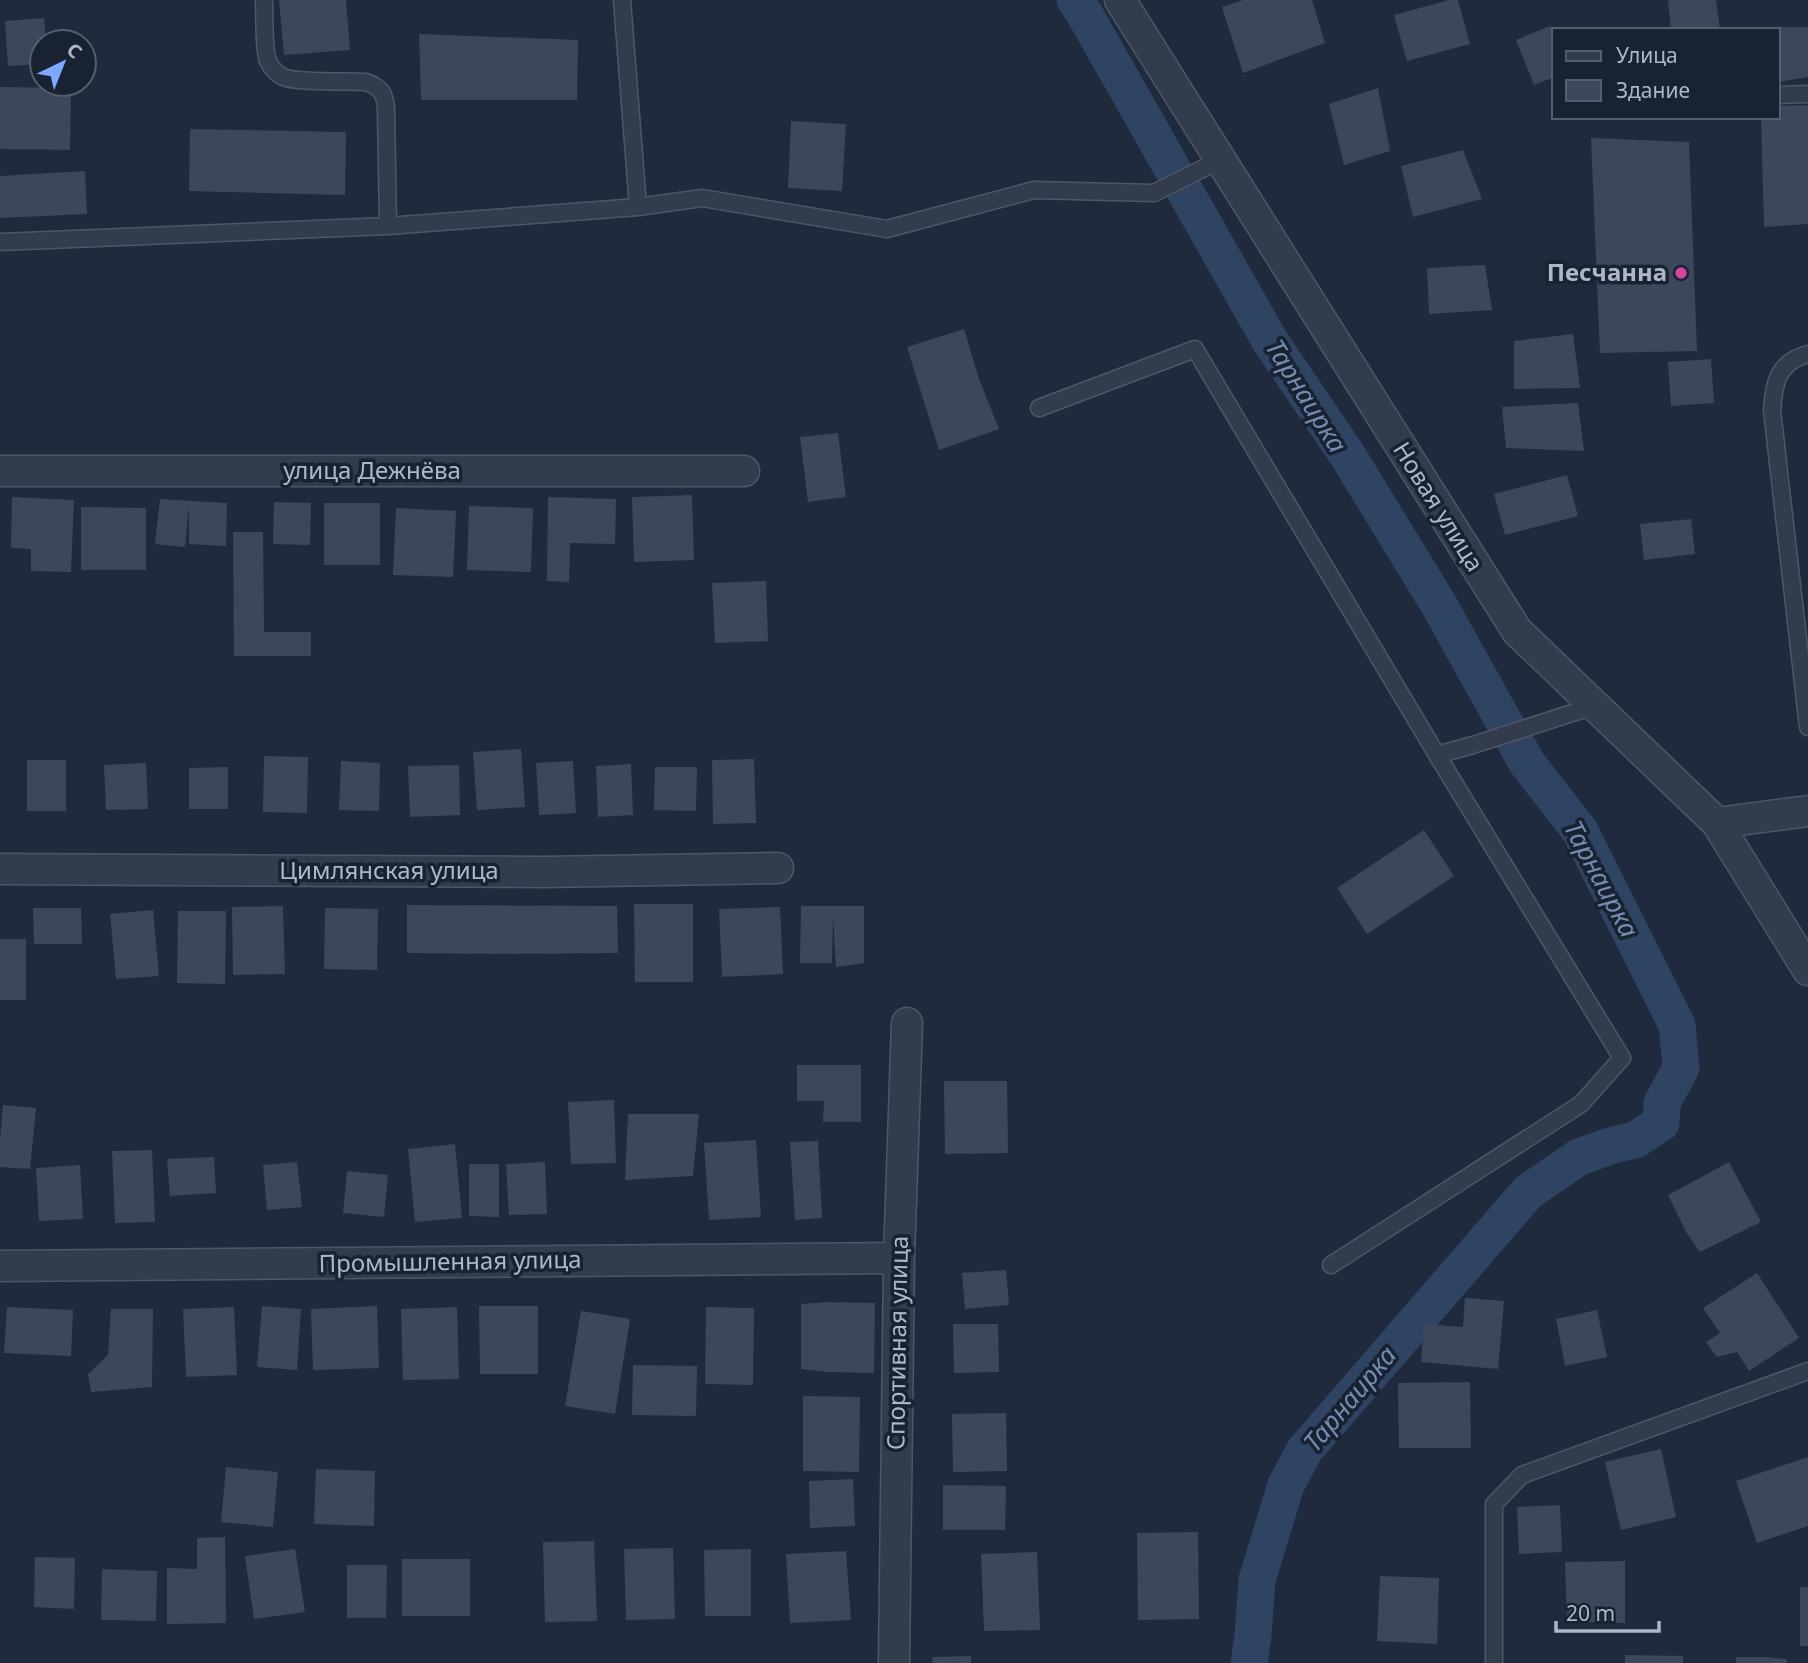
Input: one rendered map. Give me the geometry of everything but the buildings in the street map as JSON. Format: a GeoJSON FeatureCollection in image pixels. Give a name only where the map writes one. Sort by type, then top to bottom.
{"type":"FeatureCollection","features":[{"type":"Feature","properties":{"kind":"street","name":"Новая улица"},"geometry":{"type":"LineString","coordinates":[[1120,0],[1517,631],[1717,823],[1808,970]]}},
{"type":"Feature","properties":{"kind":"street","name":"улица Дежнёва"},"geometry":{"type":"LineString","coordinates":[[0,471],[744,471]]}},
{"type":"Feature","properties":{"kind":"street"},"geometry":{"type":"LineString","coordinates":[[1717,823],[1808,811]]}},
{"type":"Feature","properties":{"kind":"street","name":"Цимлянская улица"},"geometry":{"type":"LineString","coordinates":[[0,869],[545,872],[778,868]]}},
{"type":"Feature","properties":{"kind":"street","name":"Спортивная улица"},"geometry":{"type":"LineString","coordinates":[[894,1663],[899,1258],[907,1023]]}},
{"type":"Feature","properties":{"kind":"street","name":"Промышленная улица"},"geometry":{"type":"LineString","coordinates":[[0,1266],[899,1258]]}},
{"type":"Feature","properties":{"kind":"lane"},"geometry":{"type":"LineString","coordinates":[[264,0],[266,48],[268,60],[274,70],[284,77],[366,82],[382,90],[386,98],[388,226]]}},
{"type":"Feature","properties":{"kind":"lane"},"geometry":{"type":"LineString","coordinates":[[622,0],[638,207]]}},
{"type":"Feature","properties":{"kind":"lane"},"geometry":{"type":"LineString","coordinates":[[1780,94],[1808,94]]}},
{"type":"Feature","properties":{"kind":"lane"},"geometry":{"type":"LineString","coordinates":[[0,242],[388,226],[638,207],[702,198],[887,229],[1034,190],[1154,193],[1220,160]]}},
{"type":"Feature","properties":{"kind":"lane"},"geometry":{"type":"LineString","coordinates":[[1039,408],[1195,349],[1437,755],[1622,1058],[1581,1104],[1331,1265]]}},
{"type":"Feature","properties":{"kind":"lane"},"geometry":{"type":"LineString","coordinates":[[1808,354],[1789,361],[1779,373],[1773,391],[1772,410],[1808,727]]}},
{"type":"Feature","properties":{"kind":"lane"},"geometry":{"type":"LineString","coordinates":[[1437,755],[1594,706]]}},
{"type":"Feature","properties":{"kind":"lane"},"geometry":{"type":"LineString","coordinates":[[1494,1663],[1494,1504],[1522,1475],[1808,1371]]}},
{"type":"Feature","properties":{"kind":"waterway","name":"Тарнаирка"},"geometry":{"type":"LineString","coordinates":[[1075,0],[1270,341],[1348,456],[1439,605],[1527,763],[1580,831],[1677,1025],[1681,1068],[1662,1103],[1661,1123],[1635,1140],[1579,1157],[1528,1192],[1304,1451],[1286,1485],[1257,1580],[1249,1663]]}},
{"type":"Feature","properties":{"kind":"place","name":"Песчанна"},"geometry":{"type":"Point","coordinates":[1681,273]}}]}
